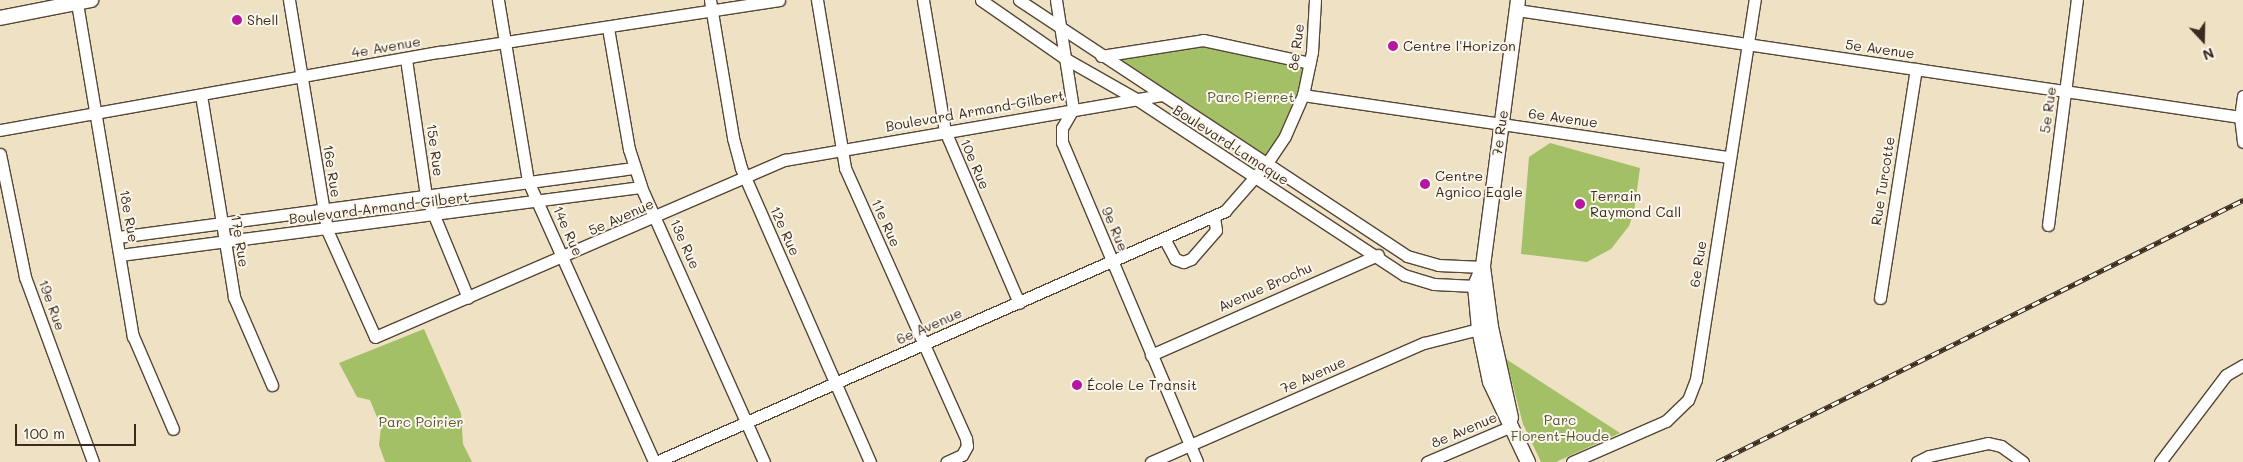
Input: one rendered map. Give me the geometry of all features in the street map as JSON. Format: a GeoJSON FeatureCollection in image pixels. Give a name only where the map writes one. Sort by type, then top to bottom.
{"type":"FeatureCollection","features":[{"type":"Feature","properties":{"kind":"main road"},"geometry":{"type":"LineString","coordinates":[[0,18],[91,0]]}},
{"type":"Feature","properties":{"kind":"main road","name":"7e Rue"},"geometry":{"type":"LineString","coordinates":[[1518,5],[1500,125],[1483,267],[1485,328],[1490,382],[1528,462]]}},
{"type":"Feature","properties":{"kind":"main road","name":"7e Rue"},"geometry":{"type":"LineString","coordinates":[[1483,267],[1475,286],[1485,328]]}},
{"type":"Feature","properties":{"kind":"street","name":"16e Rue"},"geometry":{"type":"LineString","coordinates":[[289,0],[327,230],[376,337]]}},
{"type":"Feature","properties":{"kind":"street","name":"14e Rue"},"geometry":{"type":"LineString","coordinates":[[498,0],[528,181],[655,462]]}},
{"type":"Feature","properties":{"kind":"street","name":"4e Avenue"},"geometry":{"type":"LineString","coordinates":[[0,130],[406,59],[608,28],[711,6],[779,0]]}},
{"type":"Feature","properties":{"kind":"street","name":"11e Rue"},"geometry":{"type":"LineString","coordinates":[[817,0],[845,168],[967,446],[962,455],[946,462]]}},
{"type":"Feature","properties":{"kind":"street","name":"10e Rue"},"geometry":{"type":"LineString","coordinates":[[923,0],[945,131],[1019,303]]}},
{"type":"Feature","properties":{"kind":"street","name":"Boulevard Lamaque"},"geometry":{"type":"LineString","coordinates":[[981,0],[1066,59],[1136,99],[1254,179],[1404,275],[1421,282],[1475,286]]}},
{"type":"Feature","properties":{"kind":"street","name":"Boulevard Lamaque"},"geometry":{"type":"LineString","coordinates":[[1019,0],[1060,25],[1101,56],[1267,163],[1387,244],[1420,262],[1483,267]]}},
{"type":"Feature","properties":{"kind":"street"},"geometry":{"type":"LineString","coordinates":[[1056,0],[1073,110]]}},
{"type":"Feature","properties":{"kind":"street","name":"8e Rue"},"geometry":{"type":"LineString","coordinates":[[1214,218],[1225,212],[1254,179],[1285,136],[1303,95],[1310,63],[1315,0]]}},
{"type":"Feature","properties":{"kind":"street","name":"6e Rue"},"geometry":{"type":"LineString","coordinates":[[1572,462],[1666,420],[1688,400],[1696,379],[1729,157],[1755,0]]}},
{"type":"Feature","properties":{"kind":"street","name":"5e Rue"},"geometry":{"type":"LineString","coordinates":[[2048,225],[2078,0]]}},
{"type":"Feature","properties":{"kind":"street","name":"18e Rue"},"geometry":{"type":"LineString","coordinates":[[77,3],[118,237],[133,336],[173,429]]}},
{"type":"Feature","properties":{"kind":"street","name":"5e Avenue"},"geometry":{"type":"LineString","coordinates":[[1518,5],[1748,46],[2240,117]]}},
{"type":"Feature","properties":{"kind":"street","name":"12e Rue"},"geometry":{"type":"LineString","coordinates":[[711,6],[732,138],[745,178],[870,462]]}},
{"type":"Feature","properties":{"kind":"street","name":"13e Rue"},"geometry":{"type":"LineString","coordinates":[[608,28],[634,168],[748,422],[764,462]]}},
{"type":"Feature","properties":{"kind":"street"},"geometry":{"type":"LineString","coordinates":[[1101,56],[1203,40],[1310,63]]}},
{"type":"Feature","properties":{"kind":"street","name":"15e Rue"},"geometry":{"type":"LineString","coordinates":[[406,59],[426,196],[432,216],[468,298]]}},
{"type":"Feature","properties":{"kind":"street","name":"Rue Turcotte"},"geometry":{"type":"LineString","coordinates":[[1880,298],[1916,69]]}},
{"type":"Feature","properties":{"kind":"street","name":"17e Rue"},"geometry":{"type":"LineString","coordinates":[[201,95],[234,297],[272,385]]}},
{"type":"Feature","properties":{"kind":"street","name":"Boulevard Armand-Gilbert"},"geometry":{"type":"LineString","coordinates":[[794,158],[1160,95]]}},
{"type":"Feature","properties":{"kind":"street","name":"6e Avenue"},"geometry":{"type":"LineString","coordinates":[[1303,95],[1729,157]]}},
{"type":"Feature","properties":{"kind":"street"},"geometry":{"type":"LineString","coordinates":[[2243,96],[2240,117],[2243,142]]}},
{"type":"Feature","properties":{"kind":"street","name":"9e Rue"},"geometry":{"type":"LineString","coordinates":[[1073,110],[1062,128],[1062,142],[1197,462]]}},
{"type":"Feature","properties":{"kind":"street","name":"19e Rue"},"geometry":{"type":"LineString","coordinates":[[0,154],[26,277],[93,462]]}},
{"type":"Feature","properties":{"kind":"street","name":"5e Avenue"},"geometry":{"type":"LineString","coordinates":[[376,337],[794,158]]}},
{"type":"Feature","properties":{"kind":"street","name":"Boulevard Armand-Gilbert"},"geometry":{"type":"LineString","coordinates":[[118,237],[634,168]]}},
{"type":"Feature","properties":{"kind":"street","name":"Boulevard Armand-Gilbert"},"geometry":{"type":"LineString","coordinates":[[120,254],[327,230],[539,202],[641,186]]}},
{"type":"Feature","properties":{"kind":"street"},"geometry":{"type":"LineString","coordinates":[[1165,240],[1175,259],[1183,262],[1191,259],[1216,230],[1214,218]]}},
{"type":"Feature","properties":{"kind":"street","name":"6e Avenue"},"geometry":{"type":"LineString","coordinates":[[655,462],[1214,218]]}},
{"type":"Feature","properties":{"kind":"street"},"geometry":{"type":"LineString","coordinates":[[1376,257],[1387,244]]}},
{"type":"Feature","properties":{"kind":"street","name":"Avenue Brochu"},"geometry":{"type":"LineString","coordinates":[[1152,355],[1362,260],[1376,257]]}},
{"type":"Feature","properties":{"kind":"street","name":"7e Avenue"},"geometry":{"type":"LineString","coordinates":[[1151,462],[1424,343],[1485,328]]}},
{"type":"Feature","properties":{"kind":"street"},"geometry":{"type":"LineString","coordinates":[[2160,462],[2226,375],[2243,365]]}},
{"type":"Feature","properties":{"kind":"street","name":"8e Avenue"},"geometry":{"type":"LineString","coordinates":[[1427,462],[1512,426]]}},
{"type":"Feature","properties":{"kind":"street"},"geometry":{"type":"LineString","coordinates":[[1917,462],[1929,456],[1988,444],[2001,446],[2023,462]]}},
{"type":"Feature","properties":{"kind":"street"},"geometry":{"type":"LineString","coordinates":[[1587,462],[1607,448]]}},
{"type":"Feature","properties":{"kind":"green space","name":"Parc Pierret"},"geometry":{"type":"Polygon","coordinates":[[[1203,40],[1310,63],[1267,163],[1101,56],[1203,40]]]}},
{"type":"Feature","properties":{"kind":"green space","name":"Terrain Raymond Call"},"geometry":{"type":"Polygon","coordinates":[[[1550,143],[1640,168],[1634,212],[1629,226],[1611,249],[1587,262],[1521,254],[1529,157],[1550,143]]]}},
{"type":"Feature","properties":{"kind":"green space","name":"Parc Poirier"},"geometry":{"type":"Polygon","coordinates":[[[424,329],[461,413],[463,444],[472,462],[385,462],[379,445],[381,427],[370,400],[357,397],[339,363],[424,329]]]}},
{"type":"Feature","properties":{"kind":"green space","name":"Parc Florent-Houde"},"geometry":{"type":"Polygon","coordinates":[[[1506,359],[1620,433],[1556,462],[1541,462],[1523,424],[1506,359]]]}},
{"type":"Feature","properties":{"kind":"railway"},"geometry":{"type":"LineString","coordinates":[[1717,462],[2243,200]]}},
{"type":"Feature","properties":{"kind":"place","name":"Shell"},"geometry":{"type":"Point","coordinates":[237,20]}},
{"type":"Feature","properties":{"kind":"place","name":"Centre l'Horizon"},"geometry":{"type":"Point","coordinates":[1393,46]}},
{"type":"Feature","properties":{"kind":"place","name":"Centre Agnico Eagle"},"geometry":{"type":"Point","coordinates":[1425,184]}},
{"type":"Feature","properties":{"kind":"place","name":"Terrain Raymond Call"},"geometry":{"type":"Point","coordinates":[1580,204]}},
{"type":"Feature","properties":{"kind":"place","name":"École Le Transit"},"geometry":{"type":"Point","coordinates":[1077,385]}}]}
